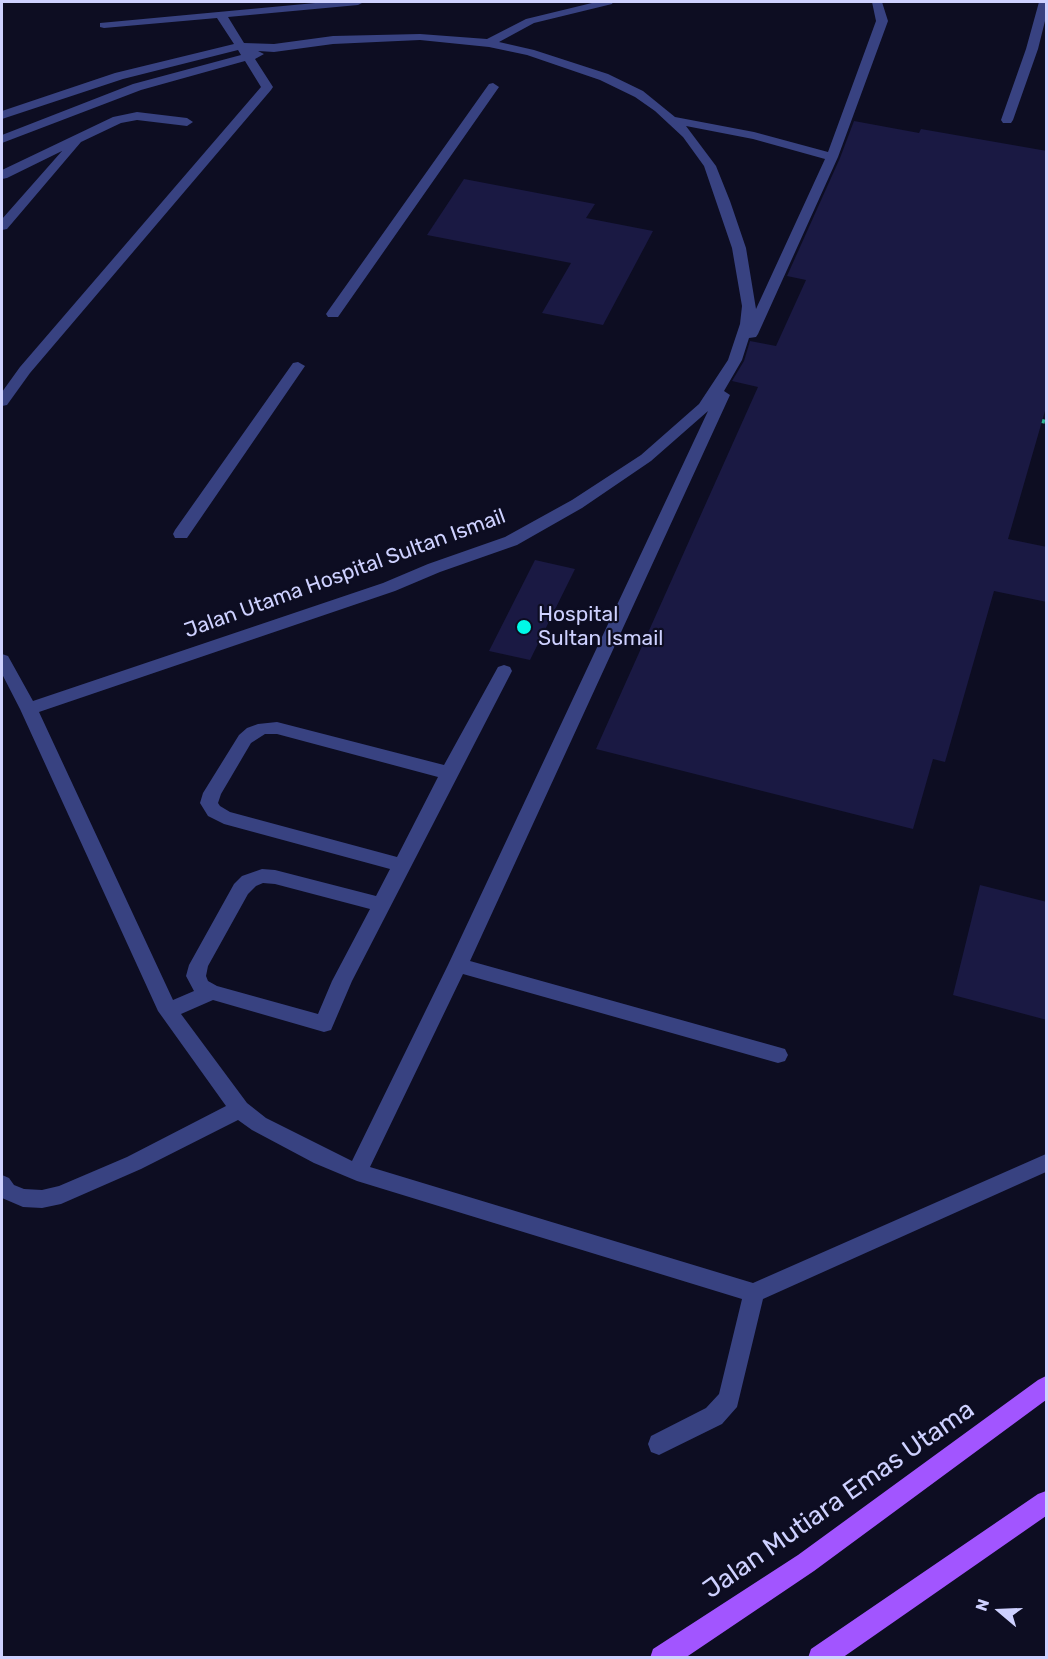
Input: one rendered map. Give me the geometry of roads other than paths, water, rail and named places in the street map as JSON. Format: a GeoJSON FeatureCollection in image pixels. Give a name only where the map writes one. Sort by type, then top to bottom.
{"type":"FeatureCollection","features":[{"type":"Feature","properties":{"kind":"main road","name":"Jalan Mutiara Emas Utama"},"geometry":{"type":"LineString","coordinates":[[662,1658],[806,1563],[1047,1387]]}},
{"type":"Feature","properties":{"kind":"main road"},"geometry":{"type":"LineString","coordinates":[[820,1658],[1047,1502]]}},
{"type":"Feature","properties":{"kind":"street"},"geometry":{"type":"LineString","coordinates":[[196,2],[197,16]]}},
{"type":"Feature","properties":{"kind":"street"},"geometry":{"type":"LineString","coordinates":[[105,25],[358,2]]}},
{"type":"Feature","properties":{"kind":"street"},"geometry":{"type":"LineString","coordinates":[[489,44],[515,27],[530,21],[608,2]]}},
{"type":"Feature","properties":{"kind":"street"},"geometry":{"type":"LineString","coordinates":[[357,1172],[458,964],[832,157],[878,37],[882,21],[877,2]]}},
{"type":"Feature","properties":{"kind":"street"},"geometry":{"type":"LineString","coordinates":[[1006,120],[1032,49],[1045,2]]}},
{"type":"Feature","properties":{"kind":"street"},"geometry":{"type":"LineString","coordinates":[[2,402],[25,370],[267,87],[220,14]]}},
{"type":"Feature","properties":{"kind":"street","name":"Jalan Utama Hospital Sultan Ismail"},"geometry":{"type":"LineString","coordinates":[[28,709],[389,587],[434,568],[510,542],[577,504],[646,458],[685,425],[720,386],[742,343],[749,306],[739,248],[710,166],[692,139],[674,120],[639,94],[604,77],[557,59],[489,44],[393,37],[333,40],[244,52]]}},
{"type":"Feature","properties":{"kind":"street"},"geometry":{"type":"LineString","coordinates":[[1032,49],[1047,51]]}},
{"type":"Feature","properties":{"kind":"street"},"geometry":{"type":"LineString","coordinates":[[2,115],[119,76],[244,52]]}},
{"type":"Feature","properties":{"kind":"street"},"geometry":{"type":"LineString","coordinates":[[2,140],[137,87],[205,67],[244,52]]}},
{"type":"Feature","properties":{"kind":"street"},"geometry":{"type":"LineString","coordinates":[[333,314],[493,87]]}},
{"type":"Feature","properties":{"kind":"street"},"geometry":{"type":"LineString","coordinates":[[2,175],[117,120],[137,116],[163,117],[187,122]]}},
{"type":"Feature","properties":{"kind":"street"},"geometry":{"type":"LineString","coordinates":[[674,120],[754,136],[832,157]]}},
{"type":"Feature","properties":{"kind":"street"},"geometry":{"type":"LineString","coordinates":[[2,226],[81,137]]}},
{"type":"Feature","properties":{"kind":"street"},"geometry":{"type":"LineString","coordinates":[[181,534],[298,366]]}},
{"type":"Feature","properties":{"kind":"street"},"geometry":{"type":"LineString","coordinates":[[2,660],[28,709],[168,1011],[240,1109],[259,1124],[321,1157],[357,1172],[754,1293],[1047,1163]]}},
{"type":"Feature","properties":{"kind":"street"},"geometry":{"type":"LineString","coordinates":[[381,905],[275,877],[262,876],[249,881],[241,889],[199,965],[196,976],[201,986],[212,992],[324,1024],[342,981],[504,671]]}},
{"type":"Feature","properties":{"kind":"street"},"geometry":{"type":"LineString","coordinates":[[402,865],[224,817],[214,811],[209,803],[212,793],[245,739],[253,732],[264,728],[277,729],[449,773]]}},
{"type":"Feature","properties":{"kind":"street"},"geometry":{"type":"LineString","coordinates":[[458,964],[778,1054]]}},
{"type":"Feature","properties":{"kind":"street"},"geometry":{"type":"LineString","coordinates":[[168,1011],[212,992]]}},
{"type":"Feature","properties":{"kind":"street"},"geometry":{"type":"LineString","coordinates":[[2,1184],[7,1191],[22,1198],[42,1199],[61,1195],[134,1163],[240,1109]]}},
{"type":"Feature","properties":{"kind":"street"},"geometry":{"type":"LineString","coordinates":[[659,1444],[714,1416],[729,1399],[754,1293]]}},
{"type":"Feature","properties":{"kind":"place","name":"Hospital Sultan Ismail"},"geometry":{"type":"Point","coordinates":[524,627]}}]}
